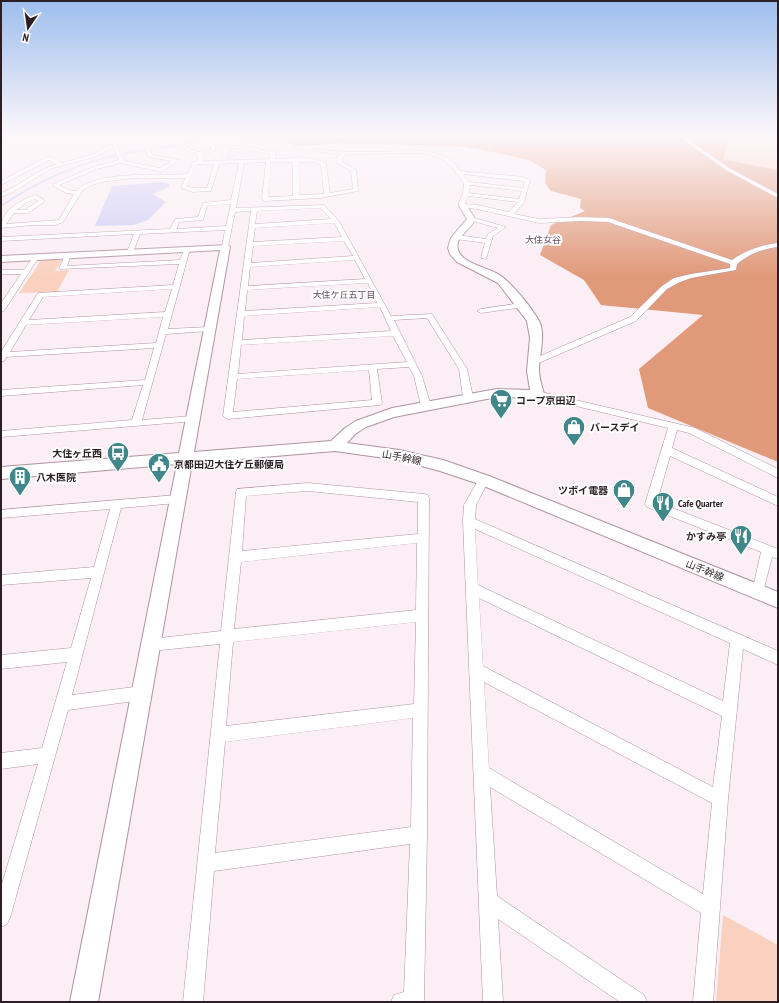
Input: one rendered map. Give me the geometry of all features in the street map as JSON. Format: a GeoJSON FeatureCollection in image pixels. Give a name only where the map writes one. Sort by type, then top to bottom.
{"type":"FeatureCollection","features":[{"type":"Feature","properties":{"kind":"street"},"geometry":{"type":"LineString","coordinates":[[1,195],[24,183]]}},
{"type":"Feature","properties":{"kind":"street"},"geometry":{"type":"LineString","coordinates":[[60,183],[55,185],[68,192],[78,193]]}},
{"type":"Feature","properties":{"kind":"street"},"geometry":{"type":"LineString","coordinates":[[1,226],[32,223],[56,223],[61,221],[78,193],[87,185],[95,183]]}},
{"type":"Feature","properties":{"kind":"street"},"geometry":{"type":"LineString","coordinates":[[185,183],[183,187],[193,190],[209,190],[211,183]]}},
{"type":"Feature","properties":{"kind":"street"},"geometry":{"type":"LineString","coordinates":[[84,1002],[224,247],[233,210],[236,183]]}},
{"type":"Feature","properties":{"kind":"street"},"geometry":{"type":"LineString","coordinates":[[267,183],[265,199],[327,195],[356,190],[355,183]]}},
{"type":"Feature","properties":{"kind":"street"},"geometry":{"type":"LineString","coordinates":[[296,183],[296,197]]}},
{"type":"Feature","properties":{"kind":"street"},"geometry":{"type":"LineString","coordinates":[[325,183],[327,195]]}},
{"type":"Feature","properties":{"kind":"street"},"geometry":{"type":"LineString","coordinates":[[484,258],[487,241],[490,235],[503,227],[471,219],[461,204],[466,194],[467,183],[525,190]]}},
{"type":"Feature","properties":{"kind":"street"},"geometry":{"type":"LineString","coordinates":[[511,214],[522,201],[527,183]]}},
{"type":"Feature","properties":{"kind":"street"},"geometry":{"type":"LineString","coordinates":[[752,183],[778,196]]}},
{"type":"Feature","properties":{"kind":"street"},"geometry":{"type":"LineString","coordinates":[[1,190],[11,191]]}},
{"type":"Feature","properties":{"kind":"street"},"geometry":{"type":"LineString","coordinates":[[466,194],[522,201]]}},
{"type":"Feature","properties":{"kind":"street"},"geometry":{"type":"LineString","coordinates":[[173,230],[177,220],[201,219],[205,204],[234,202]]}},
{"type":"Feature","properties":{"kind":"street"},"geometry":{"type":"LineString","coordinates":[[233,210],[322,206],[336,221],[345,240],[370,281],[418,376],[426,406]]}},
{"type":"Feature","properties":{"kind":"street"},"geometry":{"type":"LineString","coordinates":[[463,206],[477,206],[539,221],[580,219],[609,220],[733,263]]}},
{"type":"Feature","properties":{"kind":"street"},"geometry":{"type":"LineString","coordinates":[[254,209],[228,416],[377,403],[373,368]]}},
{"type":"Feature","properties":{"kind":"street"},"geometry":{"type":"LineString","coordinates":[[1,226],[7,215],[12,211]]}},
{"type":"Feature","properties":{"kind":"street"},"geometry":{"type":"LineString","coordinates":[[471,219],[456,237],[453,246],[456,256],[472,267],[499,278],[535,325],[534,362],[532,369],[537,394]]}},
{"type":"Feature","properties":{"kind":"street"},"geometry":{"type":"LineString","coordinates":[[252,226],[336,221]]}},
{"type":"Feature","properties":{"kind":"street"},"geometry":{"type":"LineString","coordinates":[[1,240],[229,228]]}},
{"type":"Feature","properties":{"kind":"street"},"geometry":{"type":"LineString","coordinates":[[130,252],[138,232]]}},
{"type":"Feature","properties":{"kind":"street"},"geometry":{"type":"LineString","coordinates":[[456,237],[487,241]]}},
{"type":"Feature","properties":{"kind":"street"},"geometry":{"type":"LineString","coordinates":[[249,244],[345,240]]}},
{"type":"Feature","properties":{"kind":"street"},"geometry":{"type":"LineString","coordinates":[[733,263],[743,255],[767,246],[778,245]]}},
{"type":"Feature","properties":{"kind":"street"},"geometry":{"type":"LineString","coordinates":[[1,259],[224,247]]}},
{"type":"Feature","properties":{"kind":"street"},"geometry":{"type":"LineString","coordinates":[[136,424],[160,346],[187,249]]}},
{"type":"Feature","properties":{"kind":"street"},"geometry":{"type":"LineString","coordinates":[[68,255],[62,268],[184,262]]}},
{"type":"Feature","properties":{"kind":"street"},"geometry":{"type":"LineString","coordinates":[[1,310],[36,257]]}},
{"type":"Feature","properties":{"kind":"street"},"geometry":{"type":"LineString","coordinates":[[247,265],[356,258]]}},
{"type":"Feature","properties":{"kind":"street"},"geometry":{"type":"LineString","coordinates":[[534,362],[640,314],[667,286],[676,280],[694,275],[729,271],[734,269],[733,263]]}},
{"type":"Feature","properties":{"kind":"street"},"geometry":{"type":"LineString","coordinates":[[1,272],[26,272]]}},
{"type":"Feature","properties":{"kind":"street"},"geometry":{"type":"LineString","coordinates":[[244,288],[370,281]]}},
{"type":"Feature","properties":{"kind":"street"},"geometry":{"type":"LineString","coordinates":[[2,357],[41,295],[177,287]]}},
{"type":"Feature","properties":{"kind":"street"},"geometry":{"type":"LineString","coordinates":[[1,297],[10,297]]}},
{"type":"Feature","properties":{"kind":"street"},"geometry":{"type":"LineString","coordinates":[[240,314],[382,305]]}},
{"type":"Feature","properties":{"kind":"street"},"geometry":{"type":"LineString","coordinates":[[481,311],[521,305]]}},
{"type":"Feature","properties":{"kind":"street"},"geometry":{"type":"LineString","coordinates":[[23,323],[169,314]]}},
{"type":"Feature","properties":{"kind":"street"},"geometry":{"type":"LineString","coordinates":[[388,318],[429,316],[463,369],[468,398]]}},
{"type":"Feature","properties":{"kind":"street"},"geometry":{"type":"LineString","coordinates":[[164,332],[209,330]]}},
{"type":"Feature","properties":{"kind":"street"},"geometry":{"type":"LineString","coordinates":[[237,344],[395,333]]}},
{"type":"Feature","properties":{"kind":"street"},"geometry":{"type":"LineString","coordinates":[[2,357],[160,346]]}},
{"type":"Feature","properties":{"kind":"street"},"geometry":{"type":"LineString","coordinates":[[232,377],[412,364]]}},
{"type":"Feature","properties":{"kind":"street"},"geometry":{"type":"LineString","coordinates":[[1,392],[149,382]]}},
{"type":"Feature","properties":{"kind":"street"},"geometry":{"type":"LineString","coordinates":[[335,446],[350,431],[361,424],[385,415],[468,398],[508,392],[537,394],[692,430],[778,474]]}},
{"type":"Feature","properties":{"kind":"street"},"geometry":{"type":"LineString","coordinates":[[1,434],[192,419]]}},
{"type":"Feature","properties":{"kind":"street"},"geometry":{"type":"LineString","coordinates":[[674,425],[651,504],[772,552],[758,592]]}},
{"type":"Feature","properties":{"kind":"street","name":"山手幹線"},"geometry":{"type":"LineString","coordinates":[[1,473],[335,446],[399,454],[443,466],[484,480],[778,600]]}},
{"type":"Feature","properties":{"kind":"street"},"geometry":{"type":"LineString","coordinates":[[667,450],[778,502]]}},
{"type":"Feature","properties":{"kind":"street"},"geometry":{"type":"LineString","coordinates":[[484,480],[470,505],[468,521],[493,1002]]}},
{"type":"Feature","properties":{"kind":"street"},"geometry":{"type":"LineString","coordinates":[[193,1002],[241,492],[308,487],[424,498],[419,834],[414,1000],[402,1002]]}},
{"type":"Feature","properties":{"kind":"street"},"geometry":{"type":"LineString","coordinates":[[1,514],[177,499]]}},
{"type":"Feature","properties":{"kind":"street"},"geometry":{"type":"LineString","coordinates":[[1,918],[5,890],[48,755],[117,504]]}},
{"type":"Feature","properties":{"kind":"street"},"geometry":{"type":"LineString","coordinates":[[468,521],[778,658]]}},
{"type":"Feature","properties":{"kind":"street"},"geometry":{"type":"LineString","coordinates":[[236,557],[423,538]]}},
{"type":"Feature","properties":{"kind":"street"},"geometry":{"type":"LineString","coordinates":[[1,580],[98,572]]}},
{"type":"Feature","properties":{"kind":"street"},"geometry":{"type":"LineString","coordinates":[[472,588],[730,712]]}},
{"type":"Feature","properties":{"kind":"street"},"geometry":{"type":"LineString","coordinates":[[151,645],[422,616]]}},
{"type":"Feature","properties":{"kind":"street"},"geometry":{"type":"LineString","coordinates":[[703,1002],[720,799],[737,640]]}},
{"type":"Feature","properties":{"kind":"street"},"geometry":{"type":"LineString","coordinates":[[1,662],[76,654]]}},
{"type":"Feature","properties":{"kind":"street"},"geometry":{"type":"LineString","coordinates":[[476,670],[720,799]]}},
{"type":"Feature","properties":{"kind":"street"},"geometry":{"type":"LineString","coordinates":[[63,703],[142,693]]}},
{"type":"Feature","properties":{"kind":"street"},"geometry":{"type":"LineString","coordinates":[[218,735],[421,710]]}},
{"type":"Feature","properties":{"kind":"street"},"geometry":{"type":"LineString","coordinates":[[1,761],[48,755]]}},
{"type":"Feature","properties":{"kind":"street"},"geometry":{"type":"LineString","coordinates":[[482,773],[711,909]]}},
{"type":"Feature","properties":{"kind":"street"},"geometry":{"type":"LineString","coordinates":[[206,863],[419,834]]}},
{"type":"Feature","properties":{"kind":"street"},"geometry":{"type":"LineString","coordinates":[[488,900],[636,1002]]}},
{"type":"Feature","properties":{"kind":"shaded area"},"geometry":{"type":"Polygon","coordinates":[[[545,183],[778,183],[778,462],[648,408],[639,369],[703,315],[601,305],[584,280],[540,255],[551,225],[585,211],[580,208],[581,199],[551,191],[545,183]]]}},
{"type":"Feature","properties":{"kind":"shaded area"},"geometry":{"type":"Polygon","coordinates":[[[59,258],[62,260],[55,271],[69,270],[57,292],[19,293],[42,259],[59,258]]]}},
{"type":"Feature","properties":{"kind":"shaded area"},"geometry":{"type":"Polygon","coordinates":[[[723,915],[778,945],[778,1002],[716,1002],[723,915]]]}},
{"type":"Feature","properties":{"kind":"water"},"geometry":{"type":"Polygon","coordinates":[[[153,183],[169,184],[169,187],[153,194],[166,202],[148,220],[134,225],[95,226],[112,186],[153,183]]]}},
{"type":"Feature","properties":{"kind":"waterway"},"geometry":{"type":"LineString","coordinates":[[1,206],[41,183]]}},
{"type":"Feature","properties":{"kind":"place","name":"コープ京田辺"},"geometry":{"type":"Point","coordinates":[501,420]}},
{"type":"Feature","properties":{"kind":"place","name":"バースデイ"},"geometry":{"type":"Point","coordinates":[574,446]}},
{"type":"Feature","properties":{"kind":"place","name":"大住ヶ丘西"},"geometry":{"type":"Point","coordinates":[118,472]}},
{"type":"Feature","properties":{"kind":"place","name":"京都田辺大住ケ丘郵便局"},"geometry":{"type":"Point","coordinates":[159,484]}},
{"type":"Feature","properties":{"kind":"place","name":"八木医院"},"geometry":{"type":"Point","coordinates":[20,496]}},
{"type":"Feature","properties":{"kind":"place","name":"ツボイ電器"},"geometry":{"type":"Point","coordinates":[624,510]}},
{"type":"Feature","properties":{"kind":"place","name":"Cafe Quarter"},"geometry":{"type":"Point","coordinates":[663,522]}},
{"type":"Feature","properties":{"kind":"place","name":"かすみ亭"},"geometry":{"type":"Point","coordinates":[741,556]}},
{"type":"Feature","properties":{"kind":"district","name":"大住女谷"},"geometry":{"type":"Point","coordinates":[543,240]}},
{"type":"Feature","properties":{"kind":"district","name":"大住ケ丘五丁目"},"geometry":{"type":"Point","coordinates":[344,295]}}]}
